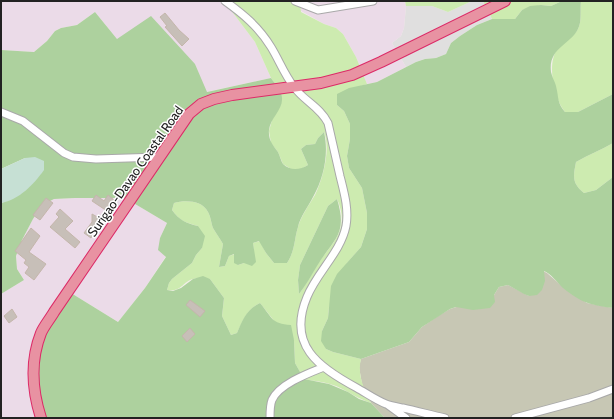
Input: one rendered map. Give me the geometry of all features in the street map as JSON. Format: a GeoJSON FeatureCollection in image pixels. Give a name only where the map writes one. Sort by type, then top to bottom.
{"type":"FeatureCollection","features":[{"type":"Feature","properties":{"kind":"highway","name":"Surigao-Davao Coastal Road"},"geometry":{"type":"LineString","coordinates":[[42,418],[35,396],[33,375],[34,355],[42,332],[55,310],[188,114],[201,104],[232,95],[294,88],[352,75],[505,1]]}},
{"type":"Feature","properties":{"kind":"street"},"geometry":{"type":"LineString","coordinates":[[225,1],[245,16],[260,31],[272,48],[282,69],[294,88],[321,111],[328,122],[347,206],[346,225],[341,243],[317,276],[302,310],[300,323],[305,345],[311,355],[324,367],[344,381],[386,404],[406,418]]}},
{"type":"Feature","properties":{"kind":"street"},"geometry":{"type":"LineString","coordinates":[[295,1],[318,10],[373,1]]}},
{"type":"Feature","properties":{"kind":"street"},"geometry":{"type":"LineString","coordinates":[[1,112],[23,121],[64,153],[72,157],[96,159],[160,157]]}},
{"type":"Feature","properties":{"kind":"street"},"geometry":{"type":"LineString","coordinates":[[270,418],[272,399],[276,392],[287,384],[324,367]]}},
{"type":"Feature","properties":{"kind":"street"},"geometry":{"type":"LineString","coordinates":[[515,418],[589,398],[613,389]]}},
{"type":"Feature","properties":{"kind":"street"},"geometry":{"type":"LineString","coordinates":[[386,404],[445,418]]}},
{"type":"Feature","properties":{"kind":"shaded area"},"geometry":{"type":"Polygon","coordinates":[[[1,1],[224,1],[255,42],[271,78],[206,92],[195,64],[117,39],[95,12],[77,25],[61,28],[55,31],[47,41],[34,52],[1,50],[1,1]]]}},
{"type":"Feature","properties":{"kind":"shaded area"},"geometry":{"type":"Polygon","coordinates":[[[300,1],[405,1],[404,28],[401,36],[392,43],[406,67],[377,82],[367,84],[356,57],[343,34],[336,28],[324,24],[301,11],[300,1]]]}},
{"type":"Feature","properties":{"kind":"shaded area"},"geometry":{"type":"Polygon","coordinates":[[[472,1],[483,1],[492,19],[477,25],[460,36],[451,43],[446,54],[436,58],[425,59],[406,67],[392,43],[401,36],[404,28],[406,6],[432,6],[448,12],[472,1]]]}},
{"type":"Feature","properties":{"kind":"shaded area"},"geometry":{"type":"Polygon","coordinates":[[[35,157],[44,161],[44,170],[36,181],[26,191],[14,199],[1,203],[1,169],[25,158],[35,157]]]}},
{"type":"Feature","properties":{"kind":"shaded area"},"geometry":{"type":"Polygon","coordinates":[[[125,198],[167,223],[160,238],[166,256],[145,288],[118,322],[71,293],[46,333],[39,359],[43,418],[1,418],[1,294],[24,280],[17,269],[16,256],[22,240],[42,205],[54,199],[125,198]]]}},
{"type":"Feature","properties":{"kind":"shaded area"},"geometry":{"type":"Polygon","coordinates":[[[543,271],[587,303],[613,308],[613,418],[385,418],[371,403],[362,384],[359,367],[361,359],[409,342],[422,327],[438,316],[450,309],[494,295],[499,287],[508,285],[529,296],[543,271]]]}},
{"type":"Feature","properties":{"kind":"green space"},"geometry":{"type":"Polygon","coordinates":[[[224,1],[300,1],[301,12],[324,24],[336,28],[343,34],[356,57],[367,84],[361,86],[337,105],[344,111],[350,124],[350,139],[347,156],[349,168],[362,188],[367,213],[367,229],[361,247],[347,263],[329,307],[328,318],[322,331],[326,349],[361,359],[361,376],[371,403],[336,386],[304,379],[295,363],[294,340],[282,325],[275,322],[260,303],[252,308],[243,319],[237,333],[231,335],[222,316],[224,298],[210,279],[195,278],[189,280],[176,290],[167,290],[172,279],[192,263],[202,248],[198,226],[186,222],[178,217],[172,210],[174,203],[183,201],[198,203],[208,212],[213,228],[223,244],[219,267],[225,266],[229,256],[235,254],[238,265],[244,263],[254,252],[253,243],[260,241],[266,253],[274,263],[287,263],[293,250],[299,223],[315,195],[321,180],[327,147],[324,132],[315,144],[306,145],[301,149],[308,165],[301,169],[291,169],[283,164],[278,152],[271,143],[269,131],[276,113],[280,91],[271,78],[255,42],[224,1]],[[337,199],[328,206],[300,265],[298,280],[299,294],[338,235],[342,219],[341,210],[337,199]]]}},
{"type":"Feature","properties":{"kind":"green space"},"geometry":{"type":"Polygon","coordinates":[[[405,1],[472,1],[448,12],[432,6],[406,6],[405,1]]]}},
{"type":"Feature","properties":{"kind":"green space"},"geometry":{"type":"Polygon","coordinates":[[[483,1],[562,1],[551,6],[541,5],[522,10],[515,19],[492,19],[483,1]]]}},
{"type":"Feature","properties":{"kind":"green space"},"geometry":{"type":"Polygon","coordinates":[[[562,1],[581,1],[578,29],[556,52],[551,64],[551,72],[561,106],[565,112],[578,112],[613,94],[613,143],[576,162],[574,179],[577,186],[584,193],[596,190],[613,177],[613,308],[598,306],[581,300],[563,288],[552,276],[544,271],[545,281],[542,290],[537,295],[529,296],[508,285],[499,287],[494,295],[495,302],[490,308],[473,310],[456,307],[450,309],[422,327],[409,342],[361,359],[326,349],[321,341],[322,331],[328,318],[331,286],[337,274],[361,247],[367,229],[367,213],[362,188],[349,168],[347,156],[350,139],[350,124],[344,111],[337,105],[337,94],[349,88],[377,82],[416,62],[436,58],[446,54],[451,43],[477,25],[492,19],[515,19],[522,10],[530,6],[551,6],[562,1]]]}},
{"type":"Feature","properties":{"kind":"green space"},"geometry":{"type":"Polygon","coordinates":[[[581,1],[613,1],[613,94],[578,112],[565,112],[555,90],[552,62],[558,48],[574,35],[578,29],[581,1]]]}},
{"type":"Feature","properties":{"kind":"green space"},"geometry":{"type":"Polygon","coordinates":[[[95,12],[117,39],[151,16],[195,64],[207,92],[271,78],[280,91],[282,100],[280,107],[271,122],[269,137],[278,152],[282,163],[289,168],[302,168],[308,165],[301,149],[306,145],[315,144],[324,132],[326,157],[323,174],[317,190],[300,220],[293,250],[287,263],[274,263],[259,241],[253,243],[256,262],[252,266],[244,263],[238,265],[234,263],[234,254],[229,256],[225,266],[219,267],[223,244],[213,228],[208,212],[198,203],[183,201],[174,203],[172,210],[175,214],[184,221],[198,226],[205,236],[202,248],[192,263],[172,279],[167,290],[173,291],[181,288],[193,279],[203,276],[210,279],[224,298],[222,316],[231,335],[237,333],[248,312],[260,303],[272,319],[279,323],[291,325],[294,340],[295,363],[304,379],[329,384],[348,392],[359,399],[371,403],[385,418],[43,418],[36,398],[39,359],[46,333],[71,293],[118,322],[145,288],[166,257],[158,250],[160,238],[167,223],[125,198],[54,199],[42,205],[22,240],[16,256],[17,269],[24,280],[1,294],[1,203],[4,202],[25,158],[1,169],[1,50],[34,52],[47,41],[55,31],[61,28],[77,25],[95,12]]]}},
{"type":"Feature","properties":{"kind":"green space"},"geometry":{"type":"Polygon","coordinates":[[[613,143],[613,177],[596,190],[584,193],[575,183],[574,172],[576,162],[613,143]]]}},
{"type":"Feature","properties":{"kind":"green space"},"geometry":{"type":"Polygon","coordinates":[[[337,199],[341,221],[338,236],[299,294],[298,280],[300,265],[328,206],[337,199]]]}},
{"type":"Feature","properties":{"kind":"building"},"geometry":{"type":"Polygon","coordinates":[[[165,13],[179,30],[189,39],[182,46],[165,27],[167,26],[160,17],[165,13]]]}},
{"type":"Feature","properties":{"kind":"building"},"geometry":{"type":"Polygon","coordinates":[[[96,195],[104,201],[108,195],[114,200],[107,211],[92,201],[96,195]]]}},
{"type":"Feature","properties":{"kind":"building"},"geometry":{"type":"Polygon","coordinates":[[[46,198],[53,203],[40,220],[33,215],[46,198]]]}},
{"type":"Feature","properties":{"kind":"building"},"geometry":{"type":"Polygon","coordinates":[[[60,209],[73,221],[65,229],[80,242],[75,248],[50,227],[59,217],[56,214],[60,209]]]}},
{"type":"Feature","properties":{"kind":"building"},"geometry":{"type":"Polygon","coordinates":[[[92,214],[101,219],[91,238],[84,233],[92,222],[92,214]]]}},
{"type":"Feature","properties":{"kind":"building"},"geometry":{"type":"Polygon","coordinates":[[[31,228],[40,236],[29,252],[46,264],[34,280],[25,273],[29,267],[24,263],[26,260],[15,251],[31,228]]]}},
{"type":"Feature","properties":{"kind":"building"},"geometry":{"type":"Polygon","coordinates":[[[190,300],[205,311],[200,317],[186,305],[190,300]]]}},
{"type":"Feature","properties":{"kind":"building"},"geometry":{"type":"Polygon","coordinates":[[[12,309],[17,317],[9,323],[4,316],[12,309]]]}},
{"type":"Feature","properties":{"kind":"building"},"geometry":{"type":"Polygon","coordinates":[[[190,328],[195,334],[187,342],[182,336],[190,328]]]}}]}
